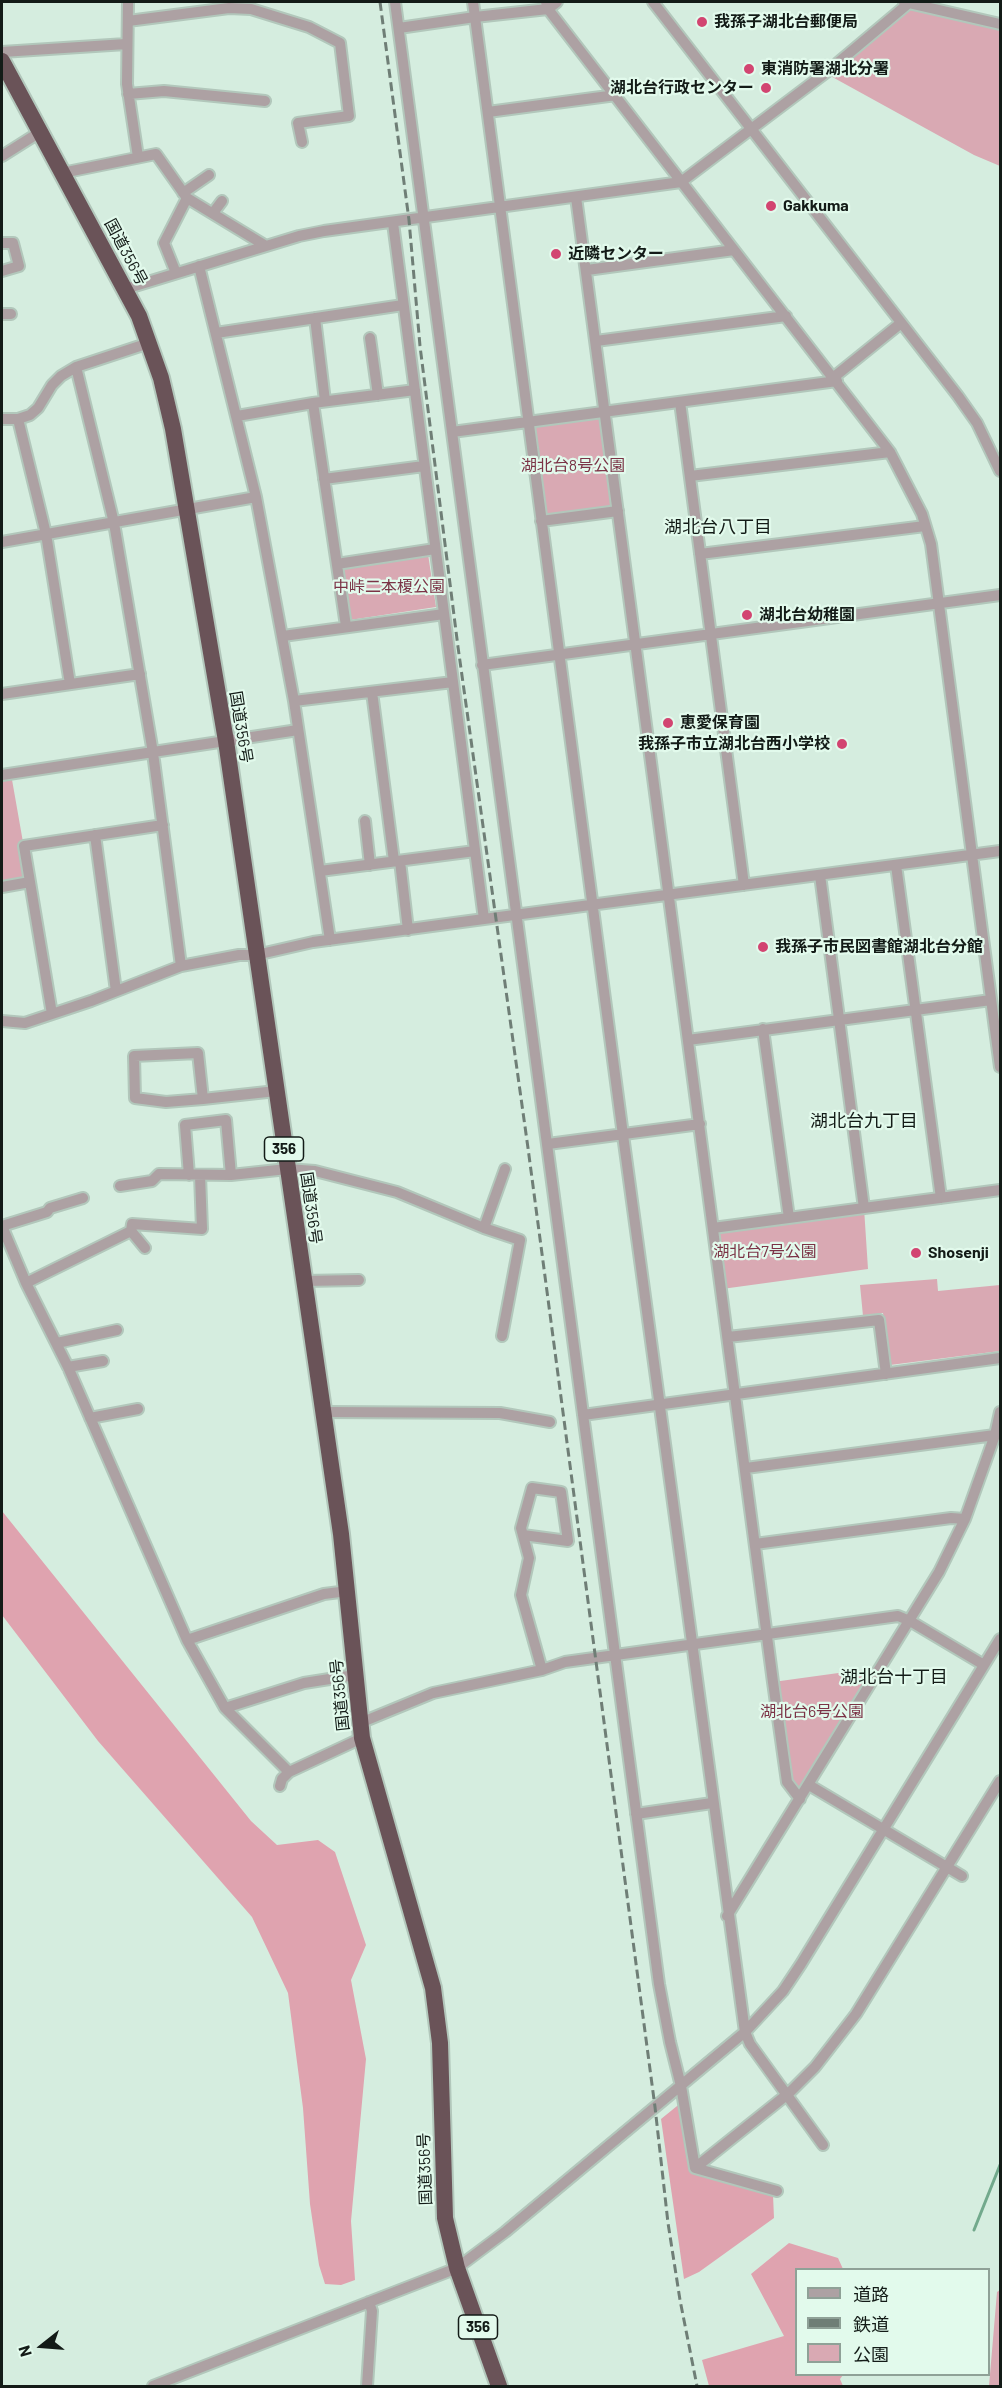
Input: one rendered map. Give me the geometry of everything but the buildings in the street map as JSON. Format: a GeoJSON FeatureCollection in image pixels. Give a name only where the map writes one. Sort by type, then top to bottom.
{"type":"FeatureCollection","features":[{"type":"Feature","properties":{"kind":"highway","name":"国道356号"},"geometry":{"type":"LineString","coordinates":[[2,61],[125,289],[149,343],[161,378],[173,429],[226,741],[324,1412],[348,1591],[361,1731],[434,1988],[440,2043],[445,2218],[456,2268],[499,2386]]}},
{"type":"Feature","properties":{"kind":"street"},"geometry":{"type":"LineString","coordinates":[[128,2],[126,44],[128,94],[138,157]]}},
{"type":"Feature","properties":{"kind":"street"},"geometry":{"type":"LineString","coordinates":[[395,2],[659,1984],[681,2086],[695,2168]]}},
{"type":"Feature","properties":{"kind":"street"},"geometry":{"type":"LineString","coordinates":[[473,2],[727,1916],[745,2032],[786,2095],[823,2145]]}},
{"type":"Feature","properties":{"kind":"street"},"geometry":{"type":"LineString","coordinates":[[399,28],[557,2]]}},
{"type":"Feature","properties":{"kind":"street"},"geometry":{"type":"LineString","coordinates":[[653,2],[977,423],[1000,471]]}},
{"type":"Feature","properties":{"kind":"street"},"geometry":{"type":"LineString","coordinates":[[125,289],[266,246],[324,231],[681,182],[828,71],[906,2],[1000,24]]}},
{"type":"Feature","properties":{"kind":"street"},"geometry":{"type":"LineString","coordinates":[[128,21],[253,5],[309,27],[340,43],[349,116],[298,123],[302,142]]}},
{"type":"Feature","properties":{"kind":"street"},"geometry":{"type":"LineString","coordinates":[[547,5],[890,452],[901,471],[925,526],[931,544],[1000,1067]]}},
{"type":"Feature","properties":{"kind":"street"},"geometry":{"type":"LineString","coordinates":[[2,52],[126,44]]}},
{"type":"Feature","properties":{"kind":"street"},"geometry":{"type":"LineString","coordinates":[[128,94],[164,91],[265,101]]}},
{"type":"Feature","properties":{"kind":"street"},"geometry":{"type":"LineString","coordinates":[[488,112],[616,95]]}},
{"type":"Feature","properties":{"kind":"street"},"geometry":{"type":"LineString","coordinates":[[2,156],[40,132]]}},
{"type":"Feature","properties":{"kind":"street"},"geometry":{"type":"LineString","coordinates":[[62,173],[156,154],[185,195],[266,246]]}},
{"type":"Feature","properties":{"kind":"street"},"geometry":{"type":"LineString","coordinates":[[176,273],[164,243],[185,195],[209,175]]}},
{"type":"Feature","properties":{"kind":"street"},"geometry":{"type":"LineString","coordinates":[[576,197],[787,1782],[800,1799]]}},
{"type":"Feature","properties":{"kind":"street"},"geometry":{"type":"LineString","coordinates":[[213,213],[222,201]]}},
{"type":"Feature","properties":{"kind":"street"},"geometry":{"type":"LineString","coordinates":[[393,223],[484,919]]}},
{"type":"Feature","properties":{"kind":"street"},"geometry":{"type":"LineString","coordinates":[[2,243],[13,243],[19,266],[2,271]]}},
{"type":"Feature","properties":{"kind":"street"},"geometry":{"type":"LineString","coordinates":[[586,270],[734,250]]}},
{"type":"Feature","properties":{"kind":"street"},"geometry":{"type":"LineString","coordinates":[[199,266],[256,497],[294,701],[330,940]]}},
{"type":"Feature","properties":{"kind":"street"},"geometry":{"type":"LineString","coordinates":[[216,333],[404,305]]}},
{"type":"Feature","properties":{"kind":"street"},"geometry":{"type":"LineString","coordinates":[[596,341],[786,316]]}},
{"type":"Feature","properties":{"kind":"street"},"geometry":{"type":"LineString","coordinates":[[315,318],[326,401]]}},
{"type":"Feature","properties":{"kind":"street"},"geometry":{"type":"LineString","coordinates":[[452,432],[605,413],[836,379],[901,323]]}},
{"type":"Feature","properties":{"kind":"street"},"geometry":{"type":"LineString","coordinates":[[370,338],[378,395]]}},
{"type":"Feature","properties":{"kind":"street"},"geometry":{"type":"LineString","coordinates":[[2,419],[18,419],[30,415],[38,408],[52,385],[76,367],[149,343]]}},
{"type":"Feature","properties":{"kind":"street"},"geometry":{"type":"LineString","coordinates":[[76,367],[114,523],[153,753],[182,966]]}},
{"type":"Feature","properties":{"kind":"street"},"geometry":{"type":"LineString","coordinates":[[237,416],[326,401],[414,390]]}},
{"type":"Feature","properties":{"kind":"street"},"geometry":{"type":"LineString","coordinates":[[680,402],[744,885]]}},
{"type":"Feature","properties":{"kind":"street"},"geometry":{"type":"LineString","coordinates":[[313,403],[346,626]]}},
{"type":"Feature","properties":{"kind":"street"},"geometry":{"type":"LineString","coordinates":[[18,419],[46,534],[70,684]]}},
{"type":"Feature","properties":{"kind":"street"},"geometry":{"type":"LineString","coordinates":[[690,476],[890,452]]}},
{"type":"Feature","properties":{"kind":"street"},"geometry":{"type":"LineString","coordinates":[[324,479],[424,466]]}},
{"type":"Feature","properties":{"kind":"street"},"geometry":{"type":"LineString","coordinates":[[2,542],[256,497]]}},
{"type":"Feature","properties":{"kind":"street"},"geometry":{"type":"LineString","coordinates":[[541,521],[618,511]]}},
{"type":"Feature","properties":{"kind":"street"},"geometry":{"type":"LineString","coordinates":[[700,554],[925,526]]}},
{"type":"Feature","properties":{"kind":"street"},"geometry":{"type":"LineString","coordinates":[[337,564],[435,549]]}},
{"type":"Feature","properties":{"kind":"street"},"geometry":{"type":"LineString","coordinates":[[482,665],[1000,595]]}},
{"type":"Feature","properties":{"kind":"street"},"geometry":{"type":"LineString","coordinates":[[282,636],[444,615]]}},
{"type":"Feature","properties":{"kind":"street"},"geometry":{"type":"LineString","coordinates":[[2,692],[140,674]]}},
{"type":"Feature","properties":{"kind":"street"},"geometry":{"type":"LineString","coordinates":[[294,701],[453,682]]}},
{"type":"Feature","properties":{"kind":"street"},"geometry":{"type":"LineString","coordinates":[[372,692],[408,930]]}},
{"type":"Feature","properties":{"kind":"street"},"geometry":{"type":"LineString","coordinates":[[2,775],[298,730]]}},
{"type":"Feature","properties":{"kind":"street"},"geometry":{"type":"LineString","coordinates":[[365,821],[370,865]]}},
{"type":"Feature","properties":{"kind":"street"},"geometry":{"type":"LineString","coordinates":[[52,1014],[24,846],[163,825]]}},
{"type":"Feature","properties":{"kind":"street"},"geometry":{"type":"LineString","coordinates":[[95,835],[116,991]]}},
{"type":"Feature","properties":{"kind":"street"},"geometry":{"type":"LineString","coordinates":[[320,871],[475,851]]}},
{"type":"Feature","properties":{"kind":"street"},"geometry":{"type":"LineString","coordinates":[[2,1021],[26,1023],[182,966],[239,955],[256,955],[330,940],[1000,851]]}},
{"type":"Feature","properties":{"kind":"street"},"geometry":{"type":"LineString","coordinates":[[896,865],[940,1198]]}},
{"type":"Feature","properties":{"kind":"street"},"geometry":{"type":"LineString","coordinates":[[820,875],[864,1208]]}},
{"type":"Feature","properties":{"kind":"street"},"geometry":{"type":"LineString","coordinates":[[2,887],[30,882]]}},
{"type":"Feature","properties":{"kind":"street"},"geometry":{"type":"LineString","coordinates":[[688,1040],[991,1000]]}},
{"type":"Feature","properties":{"kind":"street"},"geometry":{"type":"LineString","coordinates":[[763,1029],[789,1218]]}},
{"type":"Feature","properties":{"kind":"street"},"geometry":{"type":"LineString","coordinates":[[203,1099],[198,1053],[135,1056],[135,1098],[166,1102],[203,1099],[276,1091]]}},
{"type":"Feature","properties":{"kind":"street"},"geometry":{"type":"LineString","coordinates":[[145,1248],[131,1231],[132,1224],[202,1229],[195,1175],[185,1125],[226,1120],[231,1175]]}},
{"type":"Feature","properties":{"kind":"street"},"geometry":{"type":"LineString","coordinates":[[548,1144],[700,1124]]}},
{"type":"Feature","properties":{"kind":"street"},"geometry":{"type":"LineString","coordinates":[[120,1186],[152,1181],[159,1174],[231,1175],[287,1169],[315,1172],[397,1192],[484,1228],[520,1240],[502,1336]]}},
{"type":"Feature","properties":{"kind":"street"},"geometry":{"type":"LineString","coordinates":[[484,1228],[505,1169]]}},
{"type":"Feature","properties":{"kind":"street"},"geometry":{"type":"LineString","coordinates":[[713,1228],[1000,1190]]}},
{"type":"Feature","properties":{"kind":"street"},"geometry":{"type":"LineString","coordinates":[[83,1198],[2,1226],[26,1283],[68,1367],[187,1640],[225,1708],[289,1772]]}},
{"type":"Feature","properties":{"kind":"street"},"geometry":{"type":"LineString","coordinates":[[26,1283],[131,1231]]}},
{"type":"Feature","properties":{"kind":"street"},"geometry":{"type":"LineString","coordinates":[[304,1281],[359,1280]]}},
{"type":"Feature","properties":{"kind":"street"},"geometry":{"type":"LineString","coordinates":[[728,1337],[879,1320],[886,1374]]}},
{"type":"Feature","properties":{"kind":"street"},"geometry":{"type":"LineString","coordinates":[[57,1343],[117,1330]]}},
{"type":"Feature","properties":{"kind":"street"},"geometry":{"type":"LineString","coordinates":[[583,1415],[1000,1358]]}},
{"type":"Feature","properties":{"kind":"street"},"geometry":{"type":"LineString","coordinates":[[68,1367],[103,1360]]}},
{"type":"Feature","properties":{"kind":"street"},"geometry":{"type":"LineString","coordinates":[[90,1418],[138,1409]]}},
{"type":"Feature","properties":{"kind":"street"},"geometry":{"type":"LineString","coordinates":[[324,1412],[500,1413],[550,1422]]}},
{"type":"Feature","properties":{"kind":"street"},"geometry":{"type":"LineString","coordinates":[[727,1916],[939,1572],[965,1519],[995,1435],[1000,1412]]}},
{"type":"Feature","properties":{"kind":"street"},"geometry":{"type":"LineString","coordinates":[[746,1468],[995,1435]]}},
{"type":"Feature","properties":{"kind":"street"},"geometry":{"type":"LineString","coordinates":[[523,1535],[568,1541],[561,1492],[532,1488],[520,1528],[529,1558],[521,1595],[542,1670]]}},
{"type":"Feature","properties":{"kind":"street"},"geometry":{"type":"LineString","coordinates":[[755,1544],[951,1518],[965,1519]]}},
{"type":"Feature","properties":{"kind":"street"},"geometry":{"type":"LineString","coordinates":[[187,1640],[324,1594],[348,1591]]}},
{"type":"Feature","properties":{"kind":"street"},"geometry":{"type":"LineString","coordinates":[[280,1785],[289,1772],[433,1694],[542,1670],[565,1662],[898,1616],[984,1665]]}},
{"type":"Feature","properties":{"kind":"street"},"geometry":{"type":"LineString","coordinates":[[153,2386],[456,2268],[505,2232],[745,2032],[783,1991],[801,1964],[1000,1639]]}},
{"type":"Feature","properties":{"kind":"street"},"geometry":{"type":"LineString","coordinates":[[225,1708],[304,1683],[355,1675]]}},
{"type":"Feature","properties":{"kind":"street"},"geometry":{"type":"LineString","coordinates":[[695,2168],[786,2095],[815,2067],[856,2014],[1000,1781]]}},
{"type":"Feature","properties":{"kind":"street"},"geometry":{"type":"LineString","coordinates":[[809,1785],[962,1876]]}},
{"type":"Feature","properties":{"kind":"street"},"geometry":{"type":"LineString","coordinates":[[636,1814],[712,1803]]}},
{"type":"Feature","properties":{"kind":"street"},"geometry":{"type":"LineString","coordinates":[[695,2168],[777,2191]]}},
{"type":"Feature","properties":{"kind":"street"},"geometry":{"type":"LineString","coordinates":[[367,2386],[372,2310],[369,2302]]}},
{"type":"Feature","properties":{"kind":"green space"},"geometry":{"type":"Polygon","coordinates":[[[909,3],[1000,24],[1000,166],[974,155],[825,73],[909,3]]]}},
{"type":"Feature","properties":{"kind":"green space","name":"湖北台8号公園"},"geometry":{"type":"Polygon","coordinates":[[[605,413],[618,511],[541,521],[528,422],[605,413]]]}},
{"type":"Feature","properties":{"kind":"green space","name":"中峠二本榎公園"},"geometry":{"type":"Polygon","coordinates":[[[428,554],[436,607],[350,620],[342,567],[428,554]]]}},
{"type":"Feature","properties":{"kind":"green space"},"geometry":{"type":"Polygon","coordinates":[[[11,774],[30,882],[2,887],[2,775],[11,774]]]}},
{"type":"Feature","properties":{"kind":"green space","name":"湖北台7号公園"},"geometry":{"type":"Polygon","coordinates":[[[864,1208],[868,1269],[722,1289],[713,1228],[864,1208]]]}},
{"type":"Feature","properties":{"kind":"green space"},"geometry":{"type":"Polygon","coordinates":[[[937,1279],[938,1291],[1000,1285],[1000,1351],[890,1365],[883,1313],[863,1316],[860,1285],[937,1279]]]}},
{"type":"Feature","properties":{"kind":"green space","name":"湖北台6号公園"},"geometry":{"type":"Polygon","coordinates":[[[882,1667],[800,1799],[787,1782],[773,1682],[882,1667]]]}},
{"type":"Feature","properties":{"kind":"green space"},"geometry":{"type":"Polygon","coordinates":[[[1000,2290],[1000,2386],[989,2386],[990,2376],[997,2292],[1000,2290]]]}},
{"type":"Feature","properties":{"kind":"shaded area"},"geometry":{"type":"Polygon","coordinates":[[[2,1511],[251,1821],[277,1845],[318,1840],[335,1852],[366,1945],[351,1980],[366,2059],[351,2221],[355,2280],[341,2285],[325,2284],[319,2265],[310,2204],[303,2108],[288,1993],[252,1917],[98,1741],[2,1615],[2,1511]]]}},
{"type":"Feature","properties":{"kind":"shaded area"},"geometry":{"type":"Polygon","coordinates":[[[682,2102],[693,2169],[773,2195],[774,2218],[699,2272],[684,2279],[661,2119],[682,2102]]]}},
{"type":"Feature","properties":{"kind":"shaded area"},"geometry":{"type":"Polygon","coordinates":[[[789,2243],[838,2258],[843,2268],[795,2268],[795,2376],[842,2376],[840,2379],[843,2386],[709,2386],[702,2360],[784,2336],[751,2274],[789,2243]]]}},
{"type":"Feature","properties":{"kind":"waterway"},"geometry":{"type":"LineString","coordinates":[[974,2230],[1000,2165]]}},
{"type":"Feature","properties":{"kind":"railway"},"geometry":{"type":"LineString","coordinates":[[380,2],[409,220],[420,346],[458,647],[528,1148],[655,2107],[668,2223],[697,2386]]}},
{"type":"Feature","properties":{"kind":"place","name":"我孫子湖北台郵便局"},"geometry":{"type":"Point","coordinates":[702,22]}},
{"type":"Feature","properties":{"kind":"place","name":"東消防署湖北分署"},"geometry":{"type":"Point","coordinates":[749,69]}},
{"type":"Feature","properties":{"kind":"place","name":"湖北台行政センター"},"geometry":{"type":"Point","coordinates":[766,88]}},
{"type":"Feature","properties":{"kind":"place","name":"Gakkuma"},"geometry":{"type":"Point","coordinates":[771,206]}},
{"type":"Feature","properties":{"kind":"place","name":"近隣センター"},"geometry":{"type":"Point","coordinates":[556,254]}},
{"type":"Feature","properties":{"kind":"place","name":"湖北台幼稚園"},"geometry":{"type":"Point","coordinates":[747,615]}},
{"type":"Feature","properties":{"kind":"place","name":"恵愛保育園"},"geometry":{"type":"Point","coordinates":[668,723]}},
{"type":"Feature","properties":{"kind":"place","name":"我孫子市立湖北台西小学校"},"geometry":{"type":"Point","coordinates":[842,744]}},
{"type":"Feature","properties":{"kind":"place","name":"我孫子市民図書館湖北台分館"},"geometry":{"type":"Point","coordinates":[763,947]}},
{"type":"Feature","properties":{"kind":"place","name":"Shosenji"},"geometry":{"type":"Point","coordinates":[916,1253]}},
{"type":"Feature","properties":{"kind":"district","name":"湖北台八丁目"},"geometry":{"type":"Point","coordinates":[718,527]}},
{"type":"Feature","properties":{"kind":"district","name":"湖北台九丁目"},"geometry":{"type":"Point","coordinates":[864,1121]}},
{"type":"Feature","properties":{"kind":"district","name":"湖北台十丁目"},"geometry":{"type":"Point","coordinates":[894,1677]}}]}
